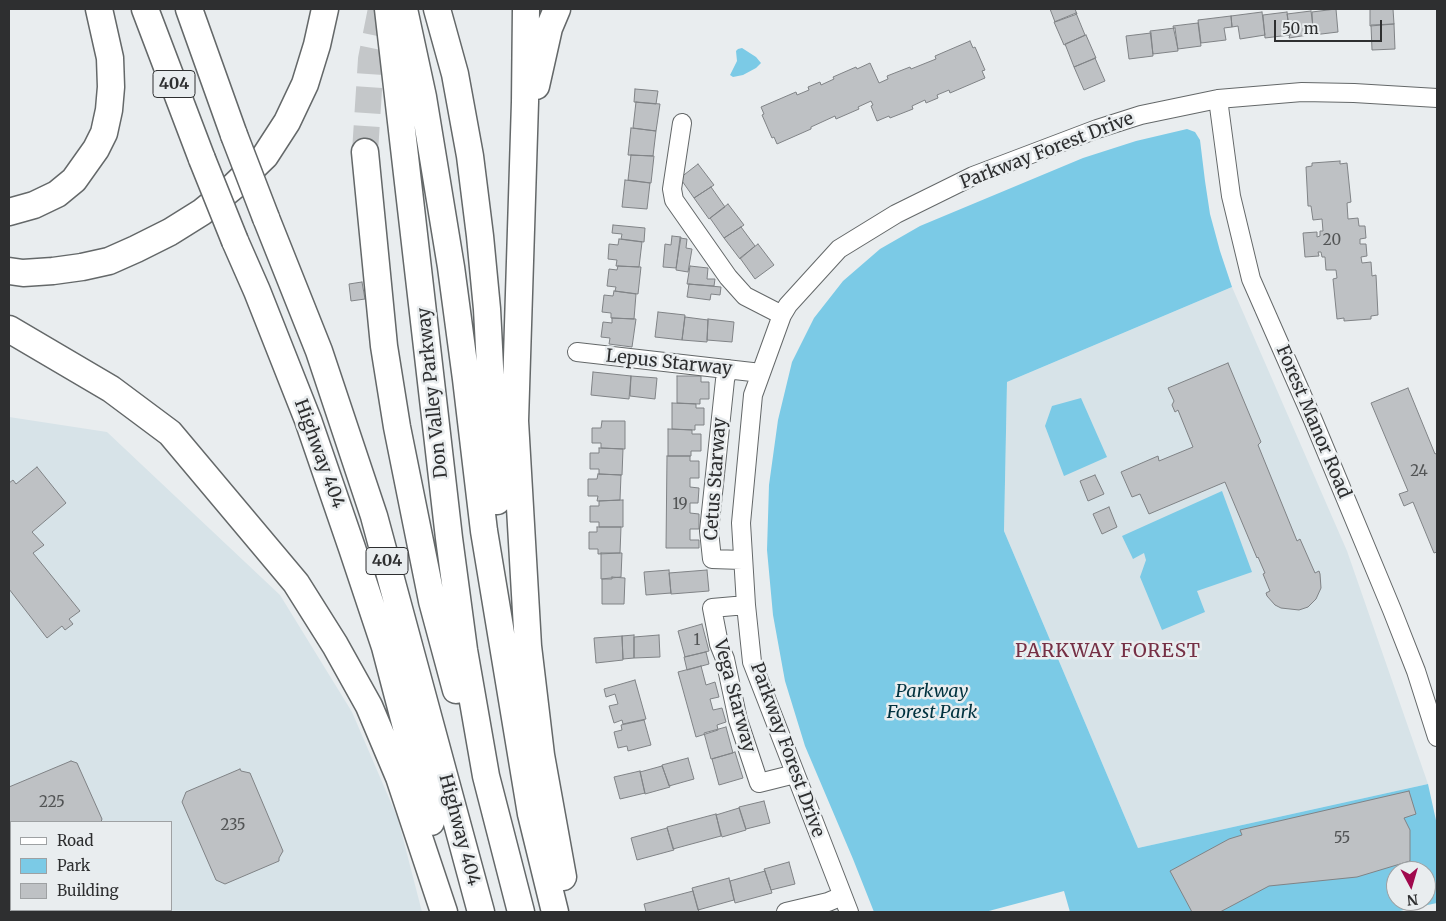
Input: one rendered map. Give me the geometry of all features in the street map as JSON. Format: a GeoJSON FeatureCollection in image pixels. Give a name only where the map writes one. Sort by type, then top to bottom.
{"type":"FeatureCollection","features":[{"type":"Feature","properties":{"kind":"highway"},"geometry":{"type":"LineString","coordinates":[[9,212],[34,205],[57,194],[86,166],[104,133],[112,87],[110,58],[99,9]]}},
{"type":"Feature","properties":{"kind":"highway","name":"Highway 404"},"geometry":{"type":"LineString","coordinates":[[145,9],[202,159],[308,420],[379,629],[455,912]]}},
{"type":"Feature","properties":{"kind":"highway","name":"Highway 404"},"geometry":{"type":"LineString","coordinates":[[189,9],[234,135],[319,351],[374,516],[481,912]]}},
{"type":"Feature","properties":{"kind":"highway"},"geometry":{"type":"LineString","coordinates":[[9,271],[23,273],[53,271],[109,261],[136,250],[170,232],[202,212],[234,186],[265,156],[287,122],[305,84],[318,45],[325,9]]}},
{"type":"Feature","properties":{"kind":"highway","name":"Don Valley Parkway"},"geometry":{"type":"LineString","coordinates":[[388,9],[449,538],[464,650],[486,776]]}},
{"type":"Feature","properties":{"kind":"highway"},"geometry":{"type":"LineString","coordinates":[[404,9],[423,97],[451,267],[484,531],[504,654],[531,814],[556,912]]}},
{"type":"Feature","properties":{"kind":"highway"},"geometry":{"type":"LineString","coordinates":[[437,9],[456,83],[470,156],[480,236],[486,309],[504,654]]}},
{"type":"Feature","properties":{"kind":"highway"},"geometry":{"type":"LineString","coordinates":[[526,9],[515,421],[528,646],[541,755],[570,912]]}},
{"type":"Feature","properties":{"kind":"highway"},"geometry":{"type":"LineString","coordinates":[[522,196],[542,55],[549,28],[557,9]]}},
{"type":"Feature","properties":{"kind":"highway"},"geometry":{"type":"LineString","coordinates":[[364,152],[384,346],[399,436],[432,601],[452,680],[486,776],[522,912]]}},
{"type":"Feature","properties":{"kind":"highway"},"geometry":{"type":"LineString","coordinates":[[9,256],[81,256],[128,246],[170,232]]}},
{"type":"Feature","properties":{"kind":"highway"},"geometry":{"type":"LineString","coordinates":[[9,330],[111,388],[170,433],[296,583],[336,645],[369,706],[399,777],[444,912]]}},
{"type":"Feature","properties":{"kind":"highway"},"geometry":{"type":"LineString","coordinates":[[9,350],[108,405],[193,469],[236,511]]}},
{"type":"Feature","properties":{"kind":"street","name":"Parkway Forest Drive"},"geometry":{"type":"LineString","coordinates":[[849,912],[752,662],[746,605],[741,523],[753,395],[782,315],[788,305],[839,249],[896,214],[973,176],[1064,141],[1141,116],[1218,99],[1302,92],[1437,98]]}},
{"type":"Feature","properties":{"kind":"street","name":"Forest Manor Road"},"geometry":{"type":"LineString","coordinates":[[1218,99],[1231,196],[1251,279],[1367,548],[1416,671],[1437,738]]}},
{"type":"Feature","properties":{"kind":"street"},"geometry":{"type":"LineString","coordinates":[[682,123],[672,189],[674,200],[728,277],[745,296],[782,315]]}},
{"type":"Feature","properties":{"kind":"street","name":"Lepus Starway"},"geometry":{"type":"LineString","coordinates":[[577,352],[761,373]]}},
{"type":"Feature","properties":{"kind":"street","name":"Cetus Starway"},"geometry":{"type":"LineString","coordinates":[[728,369],[725,380],[709,531],[712,559],[742,560]]}},
{"type":"Feature","properties":{"kind":"street","name":"Vega Starway"},"geometry":{"type":"LineString","coordinates":[[746,605],[712,608],[738,720],[759,783],[795,774]]}},
{"type":"Feature","properties":{"kind":"street"},"geometry":{"type":"LineString","coordinates":[[786,912],[817,908],[842,896]]}},
{"type":"Feature","properties":{"kind":"shaded area"},"geometry":{"type":"Polygon","coordinates":[[[1232,287],[1347,551],[1428,784],[1138,848],[1004,531],[1007,382],[1232,287]]]}},
{"type":"Feature","properties":{"kind":"shaded area"},"geometry":{"type":"Polygon","coordinates":[[[9,417],[107,432],[280,595],[352,712],[398,819],[422,912],[9,912],[9,417]]]}},
{"type":"Feature","properties":{"kind":"green space"},"geometry":{"type":"Polygon","coordinates":[[[742,48],[756,57],[761,63],[743,75],[733,77],[730,75],[737,61],[736,51],[742,48]]]}},
{"type":"Feature","properties":{"kind":"green space","name":"Parkway Forest Park"},"geometry":{"type":"Polygon","coordinates":[[[1187,129],[1195,132],[1200,140],[1210,214],[1232,287],[1007,382],[1004,531],[1138,848],[1428,784],[1437,825],[1437,903],[1436,861],[1386,861],[1386,911],[1400,911],[1070,912],[1064,891],[985,912],[874,912],[805,746],[785,681],[773,615],[767,550],[769,485],[778,420],[792,362],[814,318],[843,281],[880,249],[920,226],[1083,158],[1136,141],[1187,129]]]}},
{"type":"Feature","properties":{"kind":"green space"},"geometry":{"type":"Polygon","coordinates":[[[1081,398],[1107,457],[1064,476],[1045,426],[1052,406],[1081,398]]]}},
{"type":"Feature","properties":{"kind":"green space"},"geometry":{"type":"Polygon","coordinates":[[[1222,491],[1252,572],[1197,591],[1205,612],[1162,630],[1140,577],[1146,560],[1144,553],[1133,559],[1122,536],[1222,491]]]}},
{"type":"Feature","properties":{"kind":"building"},"geometry":{"type":"Polygon","coordinates":[[[1050,9],[1075,9],[1077,14],[1055,22],[1050,9]]]}},
{"type":"Feature","properties":{"kind":"building"},"geometry":{"type":"Polygon","coordinates":[[[1336,9],[1338,32],[1313,35],[1312,12],[1336,9]]]}},
{"type":"Feature","properties":{"kind":"building"},"geometry":{"type":"Polygon","coordinates":[[[1370,9],[1393,9],[1394,24],[1370,26],[1370,9]]]}},
{"type":"Feature","properties":{"kind":"building"},"geometry":{"type":"Polygon","coordinates":[[[1311,11],[1314,34],[1289,38],[1287,14],[1311,11]]]}},
{"type":"Feature","properties":{"kind":"building"},"geometry":{"type":"Polygon","coordinates":[[[1262,12],[1265,35],[1240,39],[1238,26],[1232,27],[1231,16],[1262,12]]]}},
{"type":"Feature","properties":{"kind":"building"},"geometry":{"type":"Polygon","coordinates":[[[1287,12],[1290,35],[1265,38],[1263,15],[1287,12]]]}},
{"type":"Feature","properties":{"kind":"building"},"geometry":{"type":"Polygon","coordinates":[[[1076,13],[1085,35],[1064,45],[1054,22],[1076,13]]]}},
{"type":"Feature","properties":{"kind":"building"},"geometry":{"type":"Polygon","coordinates":[[[1231,16],[1232,27],[1224,28],[1226,40],[1201,43],[1198,20],[1231,16]]]}},
{"type":"Feature","properties":{"kind":"building"},"geometry":{"type":"Polygon","coordinates":[[[1198,23],[1201,46],[1178,49],[1173,26],[1198,23]]]}},
{"type":"Feature","properties":{"kind":"building"},"geometry":{"type":"Polygon","coordinates":[[[1394,24],[1395,49],[1372,50],[1371,25],[1394,24]]]}},
{"type":"Feature","properties":{"kind":"building"},"geometry":{"type":"Polygon","coordinates":[[[1175,28],[1178,51],[1153,54],[1150,31],[1175,28]]]}},
{"type":"Feature","properties":{"kind":"building"},"geometry":{"type":"Polygon","coordinates":[[[1151,33],[1153,56],[1129,59],[1126,36],[1151,33]]]}},
{"type":"Feature","properties":{"kind":"building"},"geometry":{"type":"Polygon","coordinates":[[[1086,35],[1096,58],[1074,67],[1065,44],[1086,35]]]}},
{"type":"Feature","properties":{"kind":"building"},"geometry":{"type":"Polygon","coordinates":[[[970,41],[973,48],[975,47],[985,70],[982,71],[985,78],[950,93],[949,90],[937,95],[938,98],[926,103],[925,100],[912,106],[913,109],[890,118],[889,116],[877,121],[871,101],[858,107],[859,109],[836,119],[835,116],[777,144],[774,137],[772,138],[762,115],[764,114],[761,107],[796,92],[797,95],[809,90],[808,87],[820,82],[821,85],[834,79],[833,77],[856,67],[857,69],[870,63],[879,83],[888,79],[887,76],[936,59],[935,56],[970,41]]]}},
{"type":"Feature","properties":{"kind":"building"},"geometry":{"type":"Polygon","coordinates":[[[1095,58],[1105,81],[1084,90],[1074,67],[1095,58]]]}},
{"type":"Feature","properties":{"kind":"building"},"geometry":{"type":"Polygon","coordinates":[[[635,89],[658,91],[656,104],[634,102],[635,89]]]}},
{"type":"Feature","properties":{"kind":"building"},"geometry":{"type":"Polygon","coordinates":[[[636,102],[660,104],[656,131],[633,128],[636,102]]]}},
{"type":"Feature","properties":{"kind":"building"},"geometry":{"type":"Polygon","coordinates":[[[631,128],[656,131],[653,156],[628,155],[631,128]]]}},
{"type":"Feature","properties":{"kind":"building"},"geometry":{"type":"Polygon","coordinates":[[[631,155],[654,156],[651,183],[628,180],[631,155]]]}},
{"type":"Feature","properties":{"kind":"building"},"geometry":{"type":"Polygon","coordinates":[[[1340,161],[1340,164],[1347,163],[1351,202],[1347,203],[1348,219],[1358,218],[1359,226],[1365,226],[1366,238],[1360,239],[1360,244],[1366,244],[1367,256],[1361,257],[1362,263],[1371,262],[1372,276],[1376,275],[1378,315],[1371,316],[1371,319],[1344,321],[1344,318],[1337,319],[1333,279],[1337,278],[1336,270],[1326,270],[1325,257],[1322,257],[1321,252],[1318,252],[1319,256],[1305,257],[1303,233],[1317,232],[1317,237],[1320,236],[1320,231],[1323,231],[1322,219],[1313,220],[1311,206],[1308,206],[1306,167],[1312,166],[1312,163],[1340,161]]]}},
{"type":"Feature","properties":{"kind":"building"},"geometry":{"type":"Polygon","coordinates":[[[698,164],[714,185],[694,198],[680,178],[698,164]]]}},
{"type":"Feature","properties":{"kind":"building"},"geometry":{"type":"Polygon","coordinates":[[[625,180],[650,183],[647,209],[622,207],[625,180]]]}},
{"type":"Feature","properties":{"kind":"building"},"geometry":{"type":"Polygon","coordinates":[[[711,187],[725,207],[709,219],[694,198],[711,187]]]}},
{"type":"Feature","properties":{"kind":"building"},"geometry":{"type":"Polygon","coordinates":[[[728,204],[744,225],[724,238],[710,218],[728,204]]]}},
{"type":"Feature","properties":{"kind":"building"},"geometry":{"type":"Polygon","coordinates":[[[613,225],[645,228],[644,242],[621,239],[622,234],[612,233],[613,225]]]}},
{"type":"Feature","properties":{"kind":"building"},"geometry":{"type":"Polygon","coordinates":[[[741,227],[755,246],[740,259],[724,238],[741,227]]]}},
{"type":"Feature","properties":{"kind":"building"},"geometry":{"type":"Polygon","coordinates":[[[672,236],[681,237],[676,268],[663,267],[665,244],[671,245],[672,236]]]}},
{"type":"Feature","properties":{"kind":"building"},"geometry":{"type":"Polygon","coordinates":[[[680,238],[687,239],[686,248],[692,249],[688,272],[676,270],[680,238]]]}},
{"type":"Feature","properties":{"kind":"building"},"geometry":{"type":"Polygon","coordinates":[[[619,239],[642,242],[639,267],[616,266],[617,260],[608,259],[609,244],[618,245],[619,239]]]}},
{"type":"Feature","properties":{"kind":"building"},"geometry":{"type":"Polygon","coordinates":[[[758,244],[774,265],[755,279],[740,258],[758,244]]]}},
{"type":"Feature","properties":{"kind":"building"},"geometry":{"type":"Polygon","coordinates":[[[618,266],[641,267],[638,294],[615,291],[616,287],[607,286],[609,269],[617,270],[618,266]]]}},
{"type":"Feature","properties":{"kind":"building"},"geometry":{"type":"Polygon","coordinates":[[[690,266],[708,268],[707,279],[715,279],[714,286],[687,284],[690,266]]]}},
{"type":"Feature","properties":{"kind":"building"},"geometry":{"type":"Polygon","coordinates":[[[362,282],[365,299],[351,301],[349,284],[362,282]]]}},
{"type":"Feature","properties":{"kind":"building"},"geometry":{"type":"Polygon","coordinates":[[[689,284],[721,287],[720,295],[711,294],[710,300],[687,297],[689,284]]]}},
{"type":"Feature","properties":{"kind":"building"},"geometry":{"type":"Polygon","coordinates":[[[614,291],[636,294],[634,319],[611,318],[611,313],[602,312],[604,295],[613,296],[614,291]]]}},
{"type":"Feature","properties":{"kind":"building"},"geometry":{"type":"Polygon","coordinates":[[[658,312],[685,315],[682,340],[655,337],[658,312]]]}},
{"type":"Feature","properties":{"kind":"building"},"geometry":{"type":"Polygon","coordinates":[[[685,317],[708,320],[707,342],[682,340],[685,317]]]}},
{"type":"Feature","properties":{"kind":"building"},"geometry":{"type":"Polygon","coordinates":[[[612,318],[636,319],[632,347],[609,344],[610,338],[601,337],[603,322],[612,323],[612,318]]]}},
{"type":"Feature","properties":{"kind":"building"},"geometry":{"type":"Polygon","coordinates":[[[708,319],[734,322],[732,342],[707,340],[708,319]]]}},
{"type":"Feature","properties":{"kind":"building"},"geometry":{"type":"Polygon","coordinates":[[[1228,363],[1261,442],[1258,445],[1297,541],[1300,539],[1315,573],[1319,571],[1320,574],[1321,588],[1316,599],[1308,607],[1299,610],[1281,608],[1275,605],[1267,596],[1266,593],[1270,591],[1263,574],[1265,573],[1225,482],[1149,514],[1140,494],[1132,497],[1121,472],[1158,456],[1159,461],[1193,447],[1178,410],[1175,412],[1172,405],[1174,401],[1168,388],[1228,363]]]}},
{"type":"Feature","properties":{"kind":"building"},"geometry":{"type":"Polygon","coordinates":[[[593,372],[631,376],[629,399],[591,395],[593,372]]]}},
{"type":"Feature","properties":{"kind":"building"},"geometry":{"type":"Polygon","coordinates":[[[631,376],[657,378],[655,399],[630,396],[631,376]]]}},
{"type":"Feature","properties":{"kind":"building"},"geometry":{"type":"Polygon","coordinates":[[[677,376],[701,376],[701,382],[709,382],[709,399],[700,399],[700,404],[677,403],[677,376]]]}},
{"type":"Feature","properties":{"kind":"building"},"geometry":{"type":"Polygon","coordinates":[[[1408,388],[1435,454],[1437,453],[1437,552],[1434,553],[1413,502],[1404,506],[1399,494],[1408,491],[1371,403],[1408,388]]]}},
{"type":"Feature","properties":{"kind":"building"},"geometry":{"type":"Polygon","coordinates":[[[672,403],[696,404],[696,408],[704,408],[704,425],[695,425],[695,430],[672,429],[672,403]]]}},
{"type":"Feature","properties":{"kind":"building"},"geometry":{"type":"Polygon","coordinates":[[[602,421],[625,421],[625,449],[601,448],[601,443],[592,443],[592,428],[601,428],[602,421]]]}},
{"type":"Feature","properties":{"kind":"building"},"geometry":{"type":"Polygon","coordinates":[[[668,429],[692,430],[692,434],[701,434],[701,451],[691,451],[691,456],[668,456],[668,429]]]}},
{"type":"Feature","properties":{"kind":"building"},"geometry":{"type":"Polygon","coordinates":[[[599,448],[623,449],[622,475],[599,474],[599,469],[590,469],[590,453],[599,453],[599,448]]]}},
{"type":"Feature","properties":{"kind":"building"},"geometry":{"type":"Polygon","coordinates":[[[667,456],[690,456],[690,461],[699,461],[699,478],[690,478],[690,487],[699,488],[698,503],[690,503],[690,513],[699,514],[699,529],[690,529],[690,540],[699,540],[699,548],[666,548],[667,456]]]}},
{"type":"Feature","properties":{"kind":"building"},"geometry":{"type":"Polygon","coordinates":[[[37,467],[66,503],[32,532],[44,545],[33,553],[80,611],[69,619],[73,624],[65,630],[62,626],[47,638],[9,589],[9,483],[13,480],[16,484],[37,467]]]}},
{"type":"Feature","properties":{"kind":"building"},"geometry":{"type":"Polygon","coordinates":[[[598,474],[621,475],[620,500],[597,501],[598,496],[588,496],[588,479],[597,479],[598,474]]]}},
{"type":"Feature","properties":{"kind":"building"},"geometry":{"type":"Polygon","coordinates":[[[1095,475],[1104,494],[1088,501],[1080,481],[1095,475]]]}},
{"type":"Feature","properties":{"kind":"building"},"geometry":{"type":"Polygon","coordinates":[[[623,500],[623,527],[599,527],[599,522],[590,522],[590,506],[599,506],[599,501],[623,500]]]}},
{"type":"Feature","properties":{"kind":"building"},"geometry":{"type":"Polygon","coordinates":[[[1109,507],[1117,527],[1102,534],[1093,514],[1109,507]]]}},
{"type":"Feature","properties":{"kind":"building"},"geometry":{"type":"Polygon","coordinates":[[[597,527],[621,527],[620,553],[598,554],[598,549],[589,549],[589,532],[597,532],[597,527]]]}},
{"type":"Feature","properties":{"kind":"building"},"geometry":{"type":"Polygon","coordinates":[[[601,553],[622,553],[621,577],[601,579],[601,553]]]}},
{"type":"Feature","properties":{"kind":"building"},"geometry":{"type":"Polygon","coordinates":[[[669,570],[671,593],[646,595],[644,572],[669,570]]]}},
{"type":"Feature","properties":{"kind":"building"},"geometry":{"type":"Polygon","coordinates":[[[707,570],[709,591],[671,594],[669,573],[707,570]]]}},
{"type":"Feature","properties":{"kind":"building"},"geometry":{"type":"Polygon","coordinates":[[[612,577],[625,578],[624,604],[602,604],[602,579],[612,579],[612,577]]]}},
{"type":"Feature","properties":{"kind":"building"},"geometry":{"type":"Polygon","coordinates":[[[702,624],[709,651],[685,657],[678,631],[702,624]]]}},
{"type":"Feature","properties":{"kind":"building"},"geometry":{"type":"Polygon","coordinates":[[[634,635],[634,658],[623,659],[622,636],[634,635]]]}},
{"type":"Feature","properties":{"kind":"building"},"geometry":{"type":"Polygon","coordinates":[[[659,635],[660,657],[634,658],[634,637],[659,635]]]}},
{"type":"Feature","properties":{"kind":"building"},"geometry":{"type":"Polygon","coordinates":[[[622,636],[623,660],[596,663],[594,638],[622,636]]]}},
{"type":"Feature","properties":{"kind":"building"},"geometry":{"type":"Polygon","coordinates":[[[706,652],[709,664],[687,670],[684,657],[706,652]]]}},
{"type":"Feature","properties":{"kind":"building"},"geometry":{"type":"Polygon","coordinates":[[[701,666],[706,685],[715,682],[719,697],[710,699],[713,710],[722,708],[726,722],[717,725],[718,730],[696,737],[678,672],[701,666]]]}},
{"type":"Feature","properties":{"kind":"building"},"geometry":{"type":"Polygon","coordinates":[[[635,680],[646,719],[623,724],[622,720],[614,723],[609,706],[618,704],[615,694],[606,697],[604,689],[635,680]]]}},
{"type":"Feature","properties":{"kind":"building"},"geometry":{"type":"Polygon","coordinates":[[[644,720],[651,745],[628,751],[627,746],[618,748],[614,732],[622,730],[621,725],[644,720]]]}},
{"type":"Feature","properties":{"kind":"building"},"geometry":{"type":"Polygon","coordinates":[[[726,727],[733,753],[711,759],[704,733],[726,727]]]}},
{"type":"Feature","properties":{"kind":"building"},"geometry":{"type":"Polygon","coordinates":[[[735,752],[743,778],[719,785],[712,759],[735,752]]]}},
{"type":"Feature","properties":{"kind":"building"},"geometry":{"type":"Polygon","coordinates":[[[688,758],[694,779],[669,786],[662,765],[688,758]]]}},
{"type":"Feature","properties":{"kind":"building"},"geometry":{"type":"Polygon","coordinates":[[[71,761],[77,763],[101,821],[10,821],[10,823],[9,787],[71,761]]]}},
{"type":"Feature","properties":{"kind":"building"},"geometry":{"type":"Polygon","coordinates":[[[662,766],[670,787],[645,794],[640,772],[662,766]]]}},
{"type":"Feature","properties":{"kind":"building"},"geometry":{"type":"Polygon","coordinates":[[[240,769],[250,773],[283,851],[279,861],[225,884],[216,880],[182,802],[186,792],[240,769]]]}},
{"type":"Feature","properties":{"kind":"building"},"geometry":{"type":"Polygon","coordinates":[[[640,771],[645,793],[620,799],[614,777],[640,771]]]}},
{"type":"Feature","properties":{"kind":"building"},"geometry":{"type":"Polygon","coordinates":[[[1409,791],[1416,814],[1404,818],[1410,830],[1410,861],[1386,861],[1386,868],[1357,877],[1269,886],[1220,912],[1192,912],[1170,871],[1229,839],[1242,835],[1240,830],[1409,791]]]}},
{"type":"Feature","properties":{"kind":"building"},"geometry":{"type":"Polygon","coordinates":[[[764,801],[770,823],[746,829],[739,807],[764,801]]]}},
{"type":"Feature","properties":{"kind":"building"},"geometry":{"type":"Polygon","coordinates":[[[739,808],[746,830],[722,837],[716,815],[739,808]]]}},
{"type":"Feature","properties":{"kind":"building"},"geometry":{"type":"Polygon","coordinates":[[[716,814],[721,836],[673,849],[667,827],[716,814]]]}},
{"type":"Feature","properties":{"kind":"building"},"geometry":{"type":"Polygon","coordinates":[[[667,828],[674,850],[637,860],[631,838],[667,828]]]}},
{"type":"Feature","properties":{"kind":"building"},"geometry":{"type":"Polygon","coordinates":[[[789,862],[795,884],[771,890],[764,869],[789,862]]]}},
{"type":"Feature","properties":{"kind":"building"},"geometry":{"type":"Polygon","coordinates":[[[765,871],[772,893],[735,903],[730,881],[765,871]]]}},
{"type":"Feature","properties":{"kind":"building"},"geometry":{"type":"Polygon","coordinates":[[[729,878],[734,900],[698,910],[692,888],[729,878]]]}},
{"type":"Feature","properties":{"kind":"building"},"geometry":{"type":"Polygon","coordinates":[[[693,891],[699,912],[646,912],[644,904],[693,891]]]}},
{"type":"Feature","properties":{"kind":"tunnel"},"geometry":{"type":"LineString","coordinates":[[365,152],[371,59],[381,9]]}},
{"type":"Feature","properties":{"kind":"district","name":"PARKWAY FOREST"},"geometry":{"type":"Point","coordinates":[1108,652]}}]}
